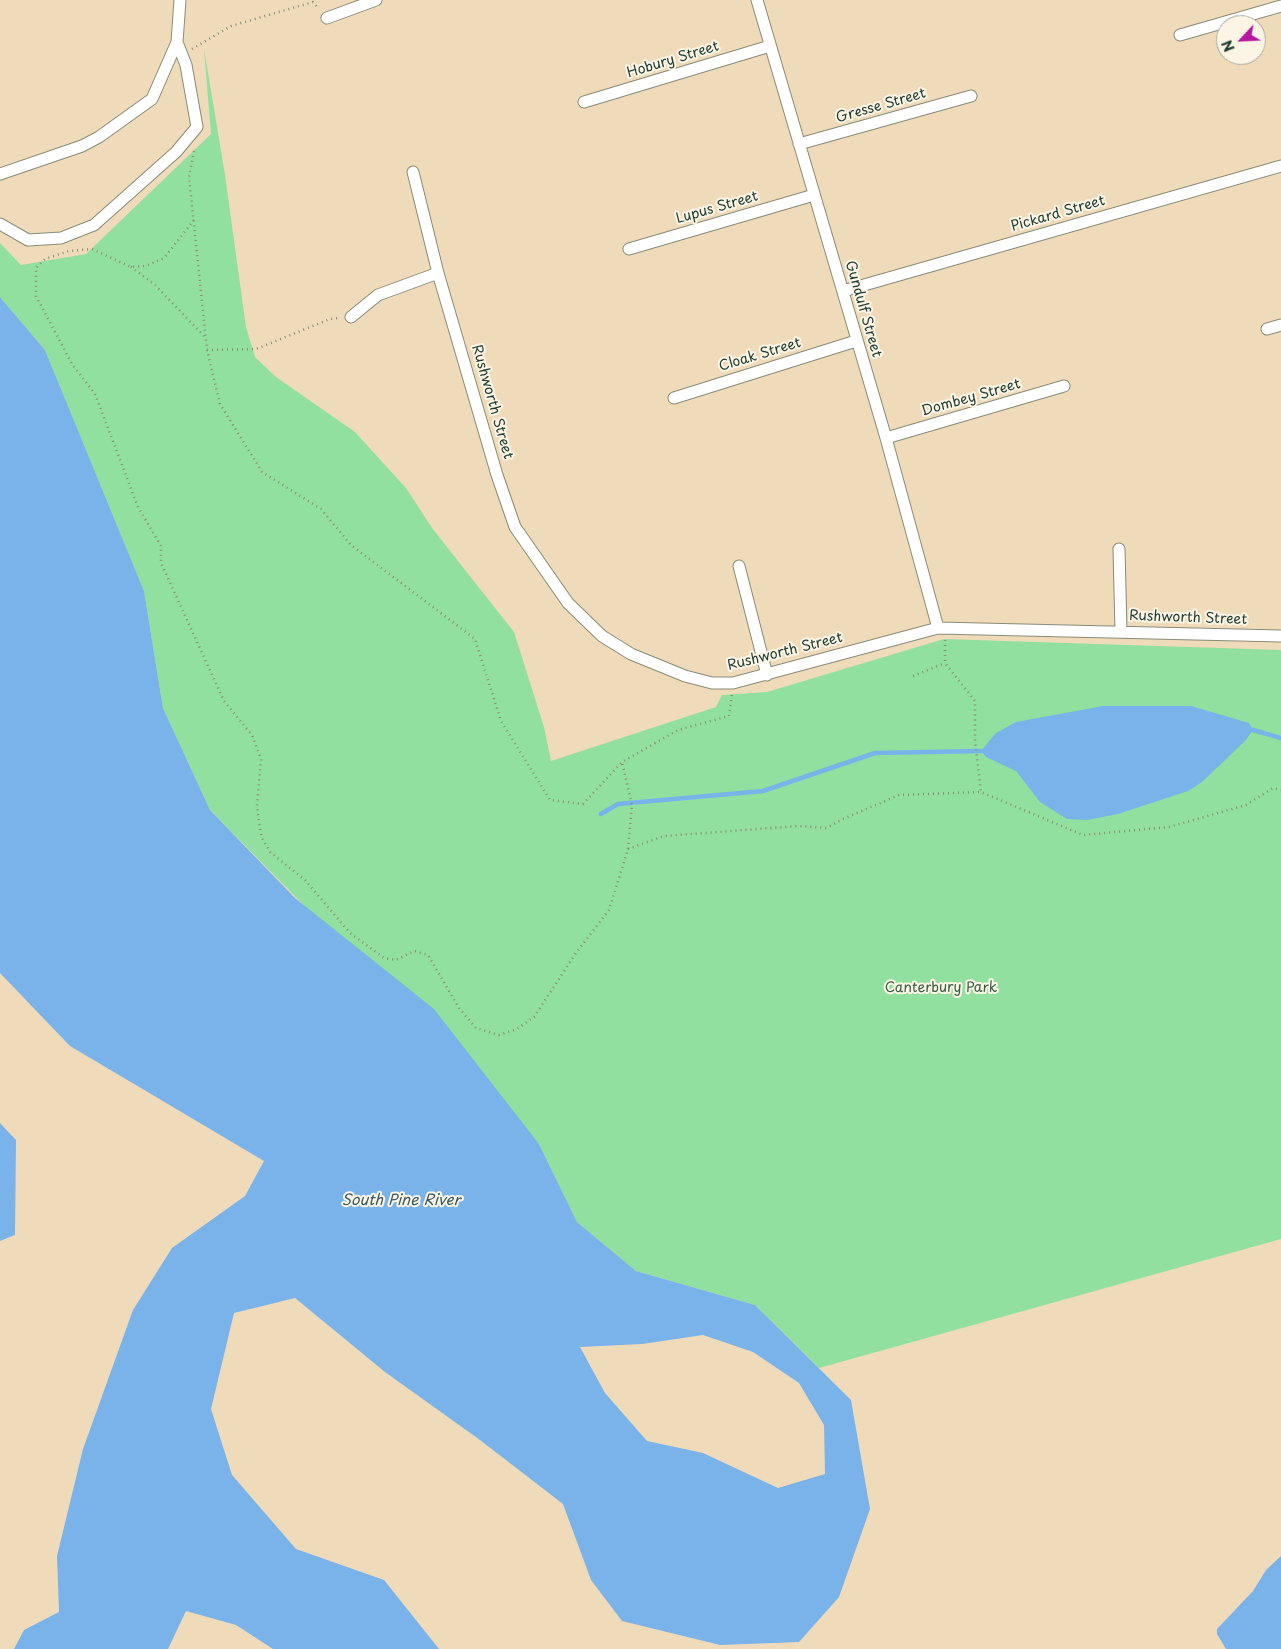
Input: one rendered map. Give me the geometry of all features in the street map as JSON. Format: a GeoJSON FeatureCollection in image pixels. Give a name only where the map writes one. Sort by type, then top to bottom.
{"type":"FeatureCollection","features":[{"type":"Feature","properties":{"kind":"street"},"geometry":{"type":"LineString","coordinates":[[0,174],[82,146],[99,137],[152,99],[177,42],[180,0]]}},
{"type":"Feature","properties":{"kind":"street"},"geometry":{"type":"LineString","coordinates":[[327,18],[376,0]]}},
{"type":"Feature","properties":{"kind":"street","name":"Gundulf Street"},"geometry":{"type":"LineString","coordinates":[[757,0],[886,438],[938,628]]}},
{"type":"Feature","properties":{"kind":"street"},"geometry":{"type":"LineString","coordinates":[[1180,35],[1281,6]]}},
{"type":"Feature","properties":{"kind":"street"},"geometry":{"type":"LineString","coordinates":[[0,224],[28,240],[60,238],[94,225],[176,152],[197,127],[186,65],[177,42]]}},
{"type":"Feature","properties":{"kind":"street","name":"Hobury Street"},"geometry":{"type":"LineString","coordinates":[[584,102],[770,46]]}},
{"type":"Feature","properties":{"kind":"street","name":"Gresse Street"},"geometry":{"type":"LineString","coordinates":[[799,144],[971,96]]}},
{"type":"Feature","properties":{"kind":"street","name":"Pickard Street"},"geometry":{"type":"LineString","coordinates":[[843,291],[1281,166]]}},
{"type":"Feature","properties":{"kind":"street","name":"Rushworth Street"},"geometry":{"type":"LineString","coordinates":[[413,172],[438,273],[503,492],[516,527],[542,568],[568,603],[602,636],[631,654],[685,676],[712,683],[733,683],[938,628],[1281,636]]}},
{"type":"Feature","properties":{"kind":"street","name":"Lupus Street"},"geometry":{"type":"LineString","coordinates":[[629,249],[814,195]]}},
{"type":"Feature","properties":{"kind":"street"},"geometry":{"type":"LineString","coordinates":[[351,317],[378,295],[438,273]]}},
{"type":"Feature","properties":{"kind":"street"},"geometry":{"type":"LineString","coordinates":[[1267,328],[1281,325]]}},
{"type":"Feature","properties":{"kind":"street","name":"Cloak Street"},"geometry":{"type":"LineString","coordinates":[[674,398],[856,341]]}},
{"type":"Feature","properties":{"kind":"street","name":"Dombey Street"},"geometry":{"type":"LineString","coordinates":[[886,438],[1064,386]]}},
{"type":"Feature","properties":{"kind":"street"},"geometry":{"type":"LineString","coordinates":[[1119,549],[1121,631]]}},
{"type":"Feature","properties":{"kind":"street"},"geometry":{"type":"LineString","coordinates":[[738,566],[766,675]]}},
{"type":"Feature","properties":{"kind":"path"},"geometry":{"type":"LineString","coordinates":[[193,55],[192,49],[230,26],[304,4],[313,2],[327,18]]}},
{"type":"Feature","properties":{"kind":"path"},"geometry":{"type":"LineString","coordinates":[[197,147],[193,154],[189,177],[207,350],[220,404],[262,472],[321,509],[351,545],[475,639],[501,721],[550,800],[584,804],[622,762],[678,730],[729,716],[733,683]]}},
{"type":"Feature","properties":{"kind":"path"},"geometry":{"type":"LineString","coordinates":[[131,267],[146,266],[164,258],[194,220]]}},
{"type":"Feature","properties":{"kind":"path"},"geometry":{"type":"LineString","coordinates":[[206,338],[155,285],[131,267],[92,249],[69,252],[45,260],[36,268],[36,296],[72,364],[95,394],[138,507],[161,546],[161,563],[224,701],[252,735],[261,759],[257,806],[262,838],[270,852],[305,880],[334,916],[368,948],[384,958],[396,960],[414,951],[428,955],[459,1008],[476,1028],[499,1035],[517,1028],[534,1017],[576,953],[609,910],[628,849],[632,806],[622,762]]}},
{"type":"Feature","properties":{"kind":"path"},"geometry":{"type":"LineString","coordinates":[[207,350],[256,349],[330,319],[351,317]]}},
{"type":"Feature","properties":{"kind":"path"},"geometry":{"type":"LineString","coordinates":[[944,640],[946,663],[975,701],[975,741],[981,792]]}},
{"type":"Feature","properties":{"kind":"path"},"geometry":{"type":"LineString","coordinates":[[913,676],[946,663]]}},
{"type":"Feature","properties":{"kind":"path"},"geometry":{"type":"LineString","coordinates":[[628,849],[664,836],[798,826],[827,828],[843,819],[899,795],[981,792],[1083,835],[1169,828],[1246,805],[1273,788],[1281,790]]}},
{"type":"Feature","properties":{"kind":"green space","name":"Canterbury Park"},"geometry":{"type":"Polygon","coordinates":[[[204,49],[225,175],[246,327],[255,357],[276,377],[355,432],[406,488],[432,528],[514,632],[544,727],[551,761],[716,707],[722,695],[767,692],[944,639],[1281,650],[1281,1239],[819,1368],[755,1305],[636,1271],[577,1222],[539,1144],[210,810],[163,708],[144,591],[45,350],[0,297],[0,243],[21,265],[86,254],[211,134],[204,49]]]}},
{"type":"Feature","properties":{"kind":"water","name":"South Pine River"},"geometry":{"type":"Polygon","coordinates":[[[0,297],[45,350],[144,591],[163,708],[210,810],[295,898],[434,1009],[539,1144],[577,1222],[636,1271],[755,1305],[851,1400],[870,1509],[839,1597],[799,1642],[720,1645],[622,1621],[591,1580],[563,1504],[480,1440],[385,1372],[295,1298],[234,1313],[211,1409],[232,1475],[296,1549],[384,1580],[439,1649],[273,1649],[236,1625],[186,1611],[168,1649],[14,1649],[24,1630],[59,1612],[57,1556],[83,1449],[133,1310],[172,1248],[245,1196],[264,1161],[70,1046],[0,973],[0,297]],[[703,1335],[642,1344],[580,1347],[605,1393],[647,1441],[703,1453],[778,1488],[825,1474],[824,1425],[799,1383],[753,1352],[703,1335]]]}},
{"type":"Feature","properties":{"kind":"water"},"geometry":{"type":"Polygon","coordinates":[[[1103,706],[1191,706],[1249,723],[1253,730],[1245,741],[1202,782],[1188,791],[1118,814],[1087,820],[1067,819],[1040,802],[1016,771],[986,757],[981,751],[996,733],[1016,722],[1103,706]]]}},
{"type":"Feature","properties":{"kind":"water"},"geometry":{"type":"Polygon","coordinates":[[[0,1123],[16,1140],[15,1235],[0,1241],[0,1123]]]}},
{"type":"Feature","properties":{"kind":"water"},"geometry":{"type":"Polygon","coordinates":[[[1281,1556],[1281,1649],[1226,1649],[1217,1634],[1217,1629],[1253,1591],[1266,1570],[1281,1556]]]}},
{"type":"Feature","properties":{"kind":"waterway"},"geometry":{"type":"LineString","coordinates":[[1253,730],[1281,738]]}},
{"type":"Feature","properties":{"kind":"waterway"},"geometry":{"type":"LineString","coordinates":[[601,814],[618,804],[763,791],[875,753],[981,751]]}}]}
